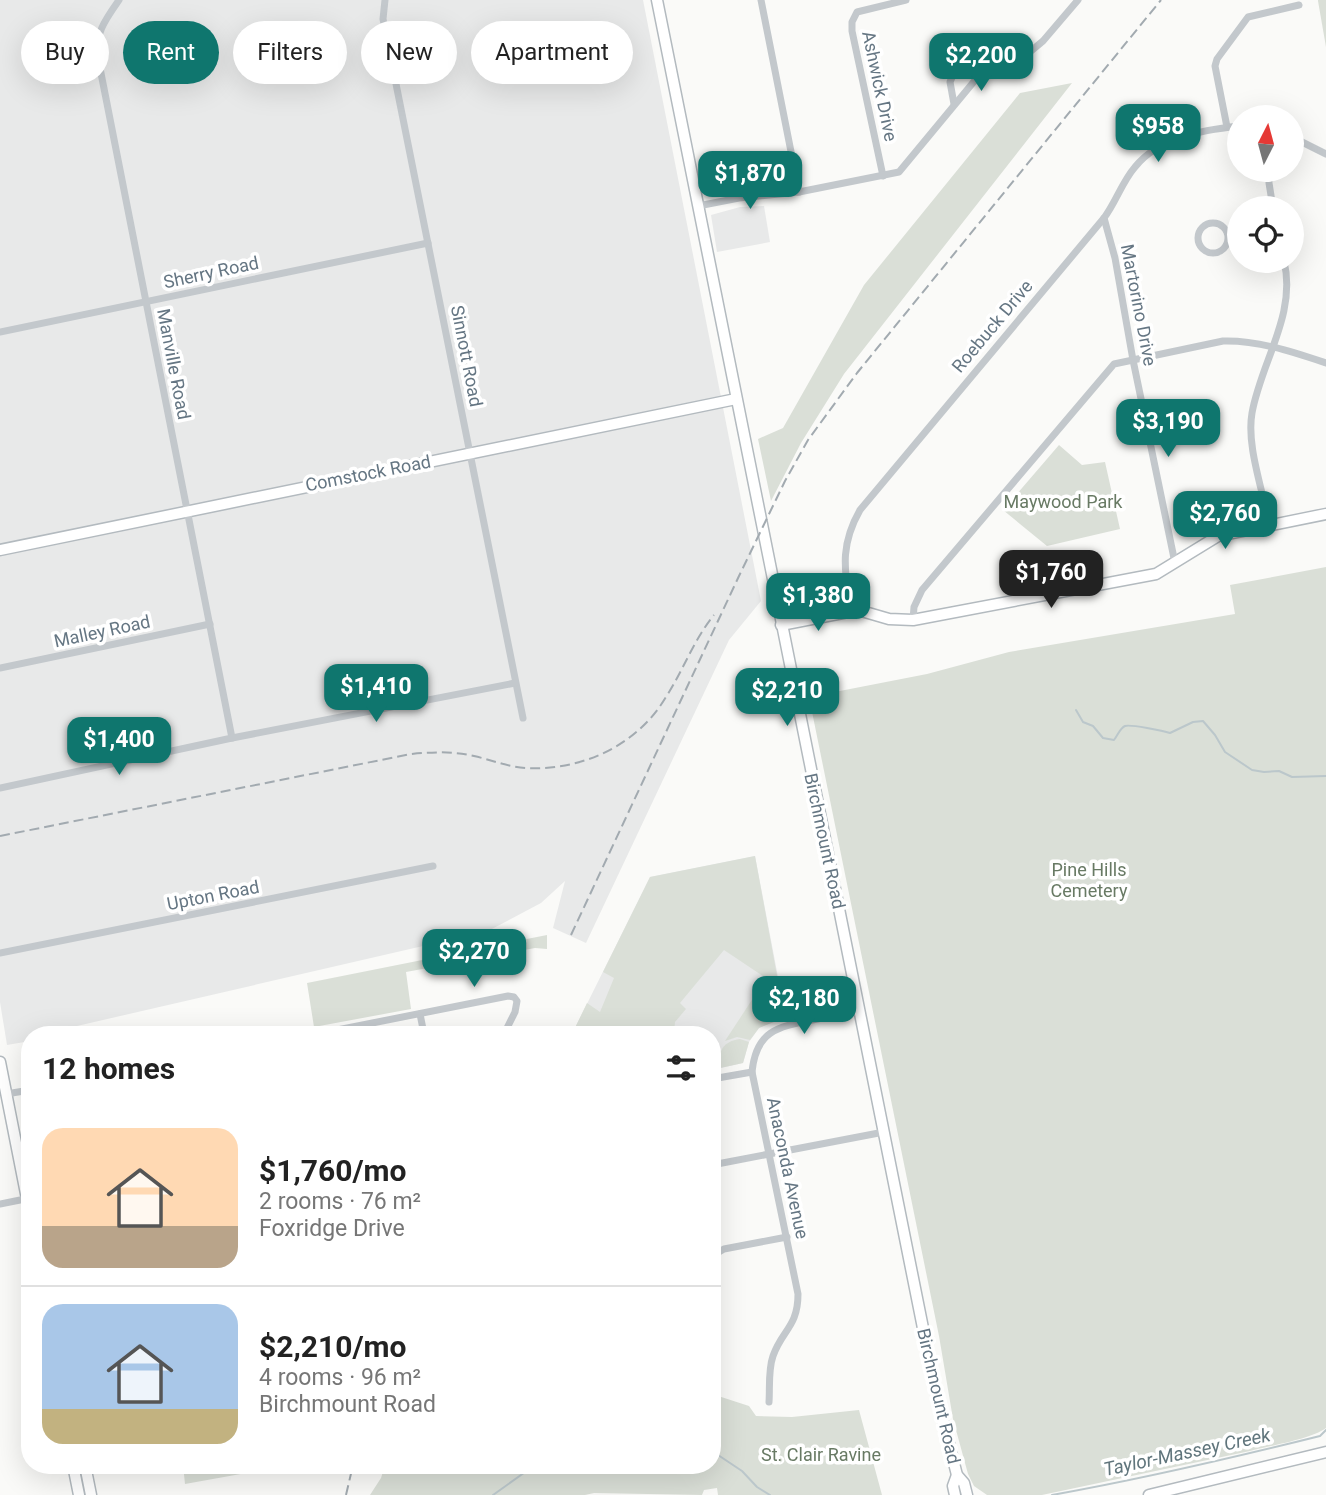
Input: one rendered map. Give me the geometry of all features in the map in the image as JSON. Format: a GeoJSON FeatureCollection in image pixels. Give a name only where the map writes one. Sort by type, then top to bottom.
{"type":"FeatureCollection","features":[{"type":"Feature","properties":{"kind":"main road","name":"Birchmount Road"},"geometry":{"type":"LineString","coordinates":[[657,0],[936,1393],[957,1475],[964,1483],[967,1495]]}},
{"type":"Feature","properties":{"kind":"main road","name":"Comstock Road"},"geometry":{"type":"LineString","coordinates":[[0,550],[736,399]]}},
{"type":"Feature","properties":{"kind":"main road"},"geometry":{"type":"LineString","coordinates":[[781,625],[858,610],[890,620],[913,620],[1156,574],[1218,536],[1326,514]]}},
{"type":"Feature","properties":{"kind":"main road"},"geometry":{"type":"LineString","coordinates":[[0,1062],[21,1165]]}},
{"type":"Feature","properties":{"kind":"main road"},"geometry":{"type":"LineString","coordinates":[[1149,1495],[1326,1452]]}},
{"type":"Feature","properties":{"kind":"main road"},"geometry":{"type":"LineString","coordinates":[[75,1474],[79,1495]]}},
{"type":"Feature","properties":{"kind":"main road"},"geometry":{"type":"LineString","coordinates":[[87,1474],[91,1495]]}},
{"type":"Feature","properties":{"kind":"main road","name":"Birchmount Road"},"geometry":{"type":"LineString","coordinates":[[955,1495],[953,1486],[957,1475]]}},
{"type":"Feature","properties":{"kind":"street","name":"Manville Road"},"geometry":{"type":"LineString","coordinates":[[119,0],[100,27],[97,55],[232,738]]}},
{"type":"Feature","properties":{"kind":"street","name":"Sinnott Road"},"geometry":{"type":"LineString","coordinates":[[385,0],[383,19],[523,718]]}},
{"type":"Feature","properties":{"kind":"street"},"geometry":{"type":"LineString","coordinates":[[761,0],[799,192]]}},
{"type":"Feature","properties":{"kind":"street","name":"Ashwick Drive"},"geometry":{"type":"LineString","coordinates":[[883,176],[852,26],[857,12],[906,0]]}},
{"type":"Feature","properties":{"kind":"street"},"geometry":{"type":"LineString","coordinates":[[954,104],[950,82],[953,75],[1031,51],[1043,41],[1077,0]]}},
{"type":"Feature","properties":{"kind":"street"},"geometry":{"type":"LineString","coordinates":[[1227,127],[1216,73],[1217,59],[1248,17],[1299,5]]}},
{"type":"Feature","properties":{"kind":"street"},"geometry":{"type":"LineString","coordinates":[[698,205],[799,192],[903,170],[986,67]]}},
{"type":"Feature","properties":{"kind":"street","name":"Roebuck Drive"},"geometry":{"type":"LineString","coordinates":[[850,611],[845,553],[849,532],[860,510],[1104,218],[1135,166],[1152,151],[1185,136],[1227,127]]}},
{"type":"Feature","properties":{"kind":"street"},"geometry":{"type":"LineString","coordinates":[[1304,143],[1326,154]]}},
{"type":"Feature","properties":{"kind":"street","name":"Martorino Drive"},"geometry":{"type":"LineString","coordinates":[[1104,218],[1115,258],[1175,563]]}},
{"type":"Feature","properties":{"kind":"street"},"geometry":{"type":"LineString","coordinates":[[1212,222],[1222,225],[1228,233],[1225,247],[1216,252],[1203,249],[1198,240],[1203,226],[1212,222]]}},
{"type":"Feature","properties":{"kind":"street","name":"Sherry Road"},"geometry":{"type":"LineString","coordinates":[[0,332],[428,243]]}},
{"type":"Feature","properties":{"kind":"street"},"geometry":{"type":"LineString","coordinates":[[1269,526],[1251,426],[1256,394],[1288,294],[1285,273]]}},
{"type":"Feature","properties":{"kind":"street"},"geometry":{"type":"LineString","coordinates":[[913,620],[914,607],[922,590],[1114,364],[1223,341],[1272,347],[1326,363]]}},
{"type":"Feature","properties":{"kind":"street","name":"Malley Road"},"geometry":{"type":"LineString","coordinates":[[0,668],[209,624]]}},
{"type":"Feature","properties":{"kind":"street"},"geometry":{"type":"LineString","coordinates":[[0,788],[232,738],[515,683]]}},
{"type":"Feature","properties":{"kind":"street","name":"Upton Road"},"geometry":{"type":"LineString","coordinates":[[0,953],[433,866]]}},
{"type":"Feature","properties":{"kind":"street"},"geometry":{"type":"LineString","coordinates":[[358,1026],[509,996],[514,997],[517,1002],[509,1026]]}},
{"type":"Feature","properties":{"kind":"street"},"geometry":{"type":"LineString","coordinates":[[721,1077],[752,1072],[758,1047],[774,1030],[860,1011]]}},
{"type":"Feature","properties":{"kind":"street"},"geometry":{"type":"LineString","coordinates":[[420,1014],[422,1026]]}},
{"type":"Feature","properties":{"kind":"street","name":"Anaconda Avenue"},"geometry":{"type":"LineString","coordinates":[[752,1072],[798,1294],[798,1310],[793,1324],[771,1360],[769,1402]]}},
{"type":"Feature","properties":{"kind":"street"},"geometry":{"type":"LineString","coordinates":[[6,1094],[21,1092]]}},
{"type":"Feature","properties":{"kind":"street"},"geometry":{"type":"LineString","coordinates":[[721,1163],[884,1132]]}},
{"type":"Feature","properties":{"kind":"street"},"geometry":{"type":"LineString","coordinates":[[0,1204],[21,1200]]}},
{"type":"Feature","properties":{"kind":"street"},"geometry":{"type":"LineString","coordinates":[[721,1251],[786,1237]]}},
{"type":"Feature","properties":{"kind":"shaded area"},"geometry":{"type":"Polygon","coordinates":[[[0,0],[643,0],[761,601],[729,640],[586,943],[553,928],[565,881],[541,903],[488,931],[77,1026],[21,1026],[21,1043],[7,1045],[0,1002],[0,0]]]}},
{"type":"Feature","properties":{"kind":"shaded area"},"geometry":{"type":"Polygon","coordinates":[[[764,206],[770,242],[717,252],[711,215],[740,207],[764,206]]]}},
{"type":"Feature","properties":{"kind":"shaded area"},"geometry":{"type":"Polygon","coordinates":[[[755,856],[782,998],[845,985],[849,1004],[770,1022],[759,1028],[749,1042],[743,1063],[721,1068],[721,1026],[576,1026],[650,877],[755,856]]]}},
{"type":"Feature","properties":{"kind":"green space"},"geometry":{"type":"Polygon","coordinates":[[[1326,0],[1326,47],[1318,1],[1326,0]]]}},
{"type":"Feature","properties":{"kind":"green space"},"geometry":{"type":"Polygon","coordinates":[[[1072,83],[844,374],[801,443],[771,501],[758,439],[783,428],[864,285],[1020,93],[1072,83]]]}},
{"type":"Feature","properties":{"kind":"green space","name":"Maywood Park"},"geometry":{"type":"Polygon","coordinates":[[[1059,445],[1082,465],[1105,462],[1120,529],[1047,546],[1003,510],[1059,445]]]}},
{"type":"Feature","properties":{"kind":"green space","name":"Pine Hills Cemetery"},"geometry":{"type":"Polygon","coordinates":[[[1326,567],[1326,1428],[1311,1436],[1278,1444],[1042,1495],[987,1495],[974,1486],[968,1474],[953,1419],[939,1336],[809,697],[927,674],[1009,652],[1235,614],[1230,585],[1326,567]]]}},
{"type":"Feature","properties":{"kind":"green space"},"geometry":{"type":"Polygon","coordinates":[[[755,856],[785,1019],[782,1020],[762,983],[766,978],[724,950],[680,1003],[686,1009],[675,1026],[576,1026],[587,1003],[600,1012],[614,978],[603,972],[650,877],[755,856]]]}},
{"type":"Feature","properties":{"kind":"green space"},"geometry":{"type":"Polygon","coordinates":[[[547,935],[547,949],[535,948],[406,972],[411,1009],[314,1026],[307,983],[547,935]]]}},
{"type":"Feature","properties":{"kind":"green space"},"geometry":{"type":"Polygon","coordinates":[[[761,986],[779,1020],[759,1028],[750,1040],[737,1037],[725,1041],[761,986]]]}},
{"type":"Feature","properties":{"kind":"green space"},"geometry":{"type":"Polygon","coordinates":[[[740,1039],[749,1042],[743,1063],[721,1068],[722,1048],[729,1042],[740,1039]]]}},
{"type":"Feature","properties":{"kind":"green space","name":"St. Clair Ravine"},"geometry":{"type":"Polygon","coordinates":[[[721,1397],[749,1406],[756,1416],[792,1417],[859,1410],[882,1495],[718,1495],[717,1488],[704,1490],[702,1495],[370,1495],[382,1474],[721,1474],[721,1397]]]}},
{"type":"Feature","properties":{"kind":"green space"},"geometry":{"type":"Polygon","coordinates":[[[184,1474],[241,1474],[185,1484],[184,1474]]]}},
{"type":"Feature","properties":{"kind":"waterway"},"geometry":{"type":"LineString","coordinates":[[1076,710],[1083,722],[1093,726],[1103,738],[1114,740],[1125,726],[1170,733],[1193,722],[1203,721],[1225,752],[1252,770],[1279,771],[1292,777],[1326,776]]}},
{"type":"Feature","properties":{"kind":"waterway","name":"Taylor-Massey Creek"},"geometry":{"type":"LineString","coordinates":[[1052,1495],[1254,1452],[1320,1436],[1326,1430]]}},
{"type":"Feature","properties":{"kind":"waterway"},"geometry":{"type":"LineString","coordinates":[[721,1457],[770,1495]]}},
{"type":"Feature","properties":{"kind":"waterway"},"geometry":{"type":"LineString","coordinates":[[493,1495],[522,1474]]}},
{"type":"Feature","properties":{"kind":"railway"},"geometry":{"type":"LineString","coordinates":[[571,935],[739,576],[808,440],[857,373],[1161,0]]}},
{"type":"Feature","properties":{"kind":"railway"},"geometry":{"type":"LineString","coordinates":[[0,836],[411,754],[458,753],[526,768],[547,768],[587,760],[623,742],[654,714],[714,615]]}},
{"type":"Feature","properties":{"kind":"railway"},"geometry":{"type":"LineString","coordinates":[[346,1495],[351,1474]]}}]}
